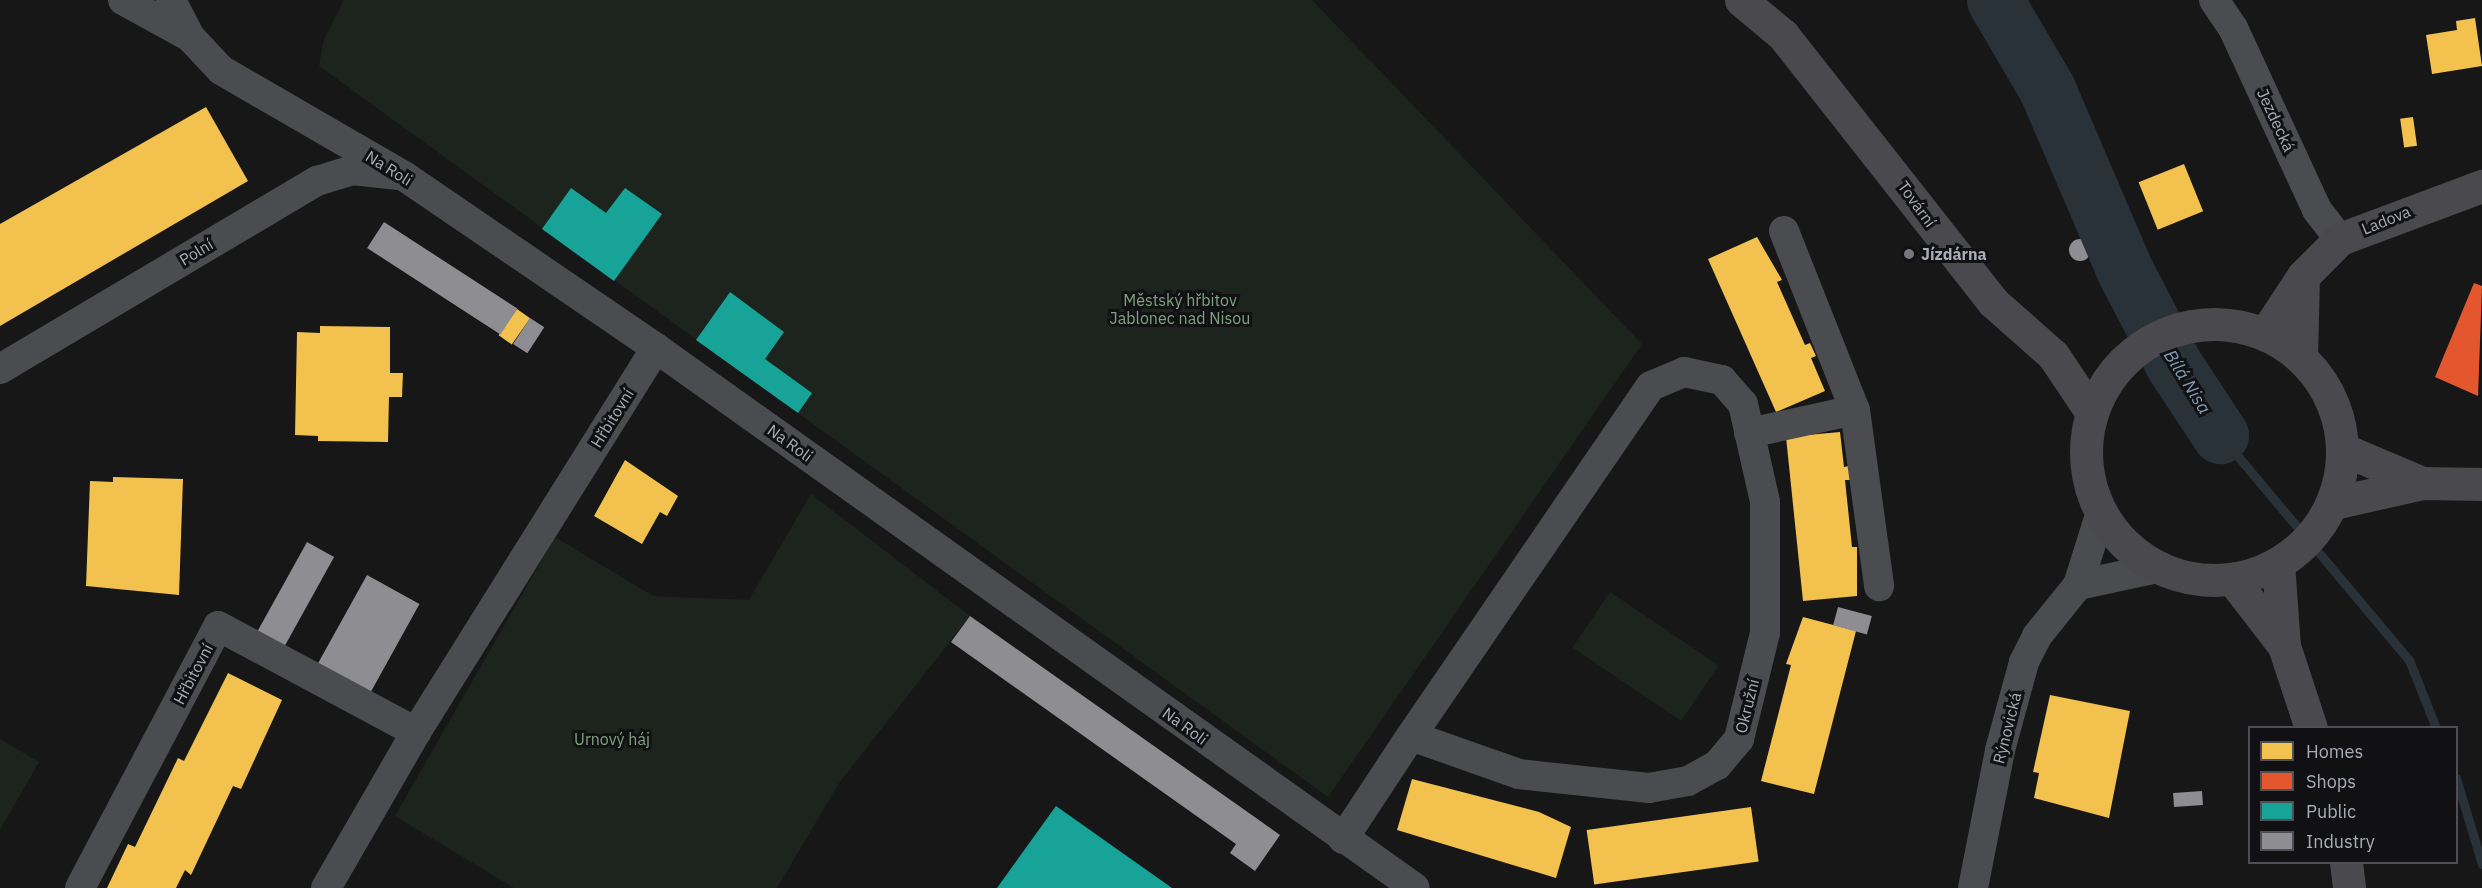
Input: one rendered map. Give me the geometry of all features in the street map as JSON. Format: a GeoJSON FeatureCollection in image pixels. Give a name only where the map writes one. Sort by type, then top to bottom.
{"type":"FeatureCollection","features":[{"type":"Feature","properties":{"kind":"street"},"geometry":{"type":"LineString","coordinates":[[123,0],[190,37]]}},
{"type":"Feature","properties":{"kind":"street","name":"Na Roli"},"geometry":{"type":"LineString","coordinates":[[171,0],[190,37],[221,70],[404,176],[656,348],[1343,840],[1415,888]]}},
{"type":"Feature","properties":{"kind":"street","name":"Tovární"},"geometry":{"type":"LineString","coordinates":[[1741,0],[1783,35],[1862,129],[1993,302],[2053,355],[2090,410]]}},
{"type":"Feature","properties":{"kind":"street","name":"Jezdecká"},"geometry":{"type":"LineString","coordinates":[[2214,0],[2233,28],[2317,210],[2340,239]]}},
{"type":"Feature","properties":{"kind":"street","name":"Polní"},"geometry":{"type":"LineString","coordinates":[[0,369],[317,181],[352,171],[404,176]]}},
{"type":"Feature","properties":{"kind":"street","name":"Ladova"},"geometry":{"type":"LineString","coordinates":[[2266,332],[2303,276],[2340,239],[2482,186]]}},
{"type":"Feature","properties":{"kind":"street"},"geometry":{"type":"LineString","coordinates":[[1784,231],[1855,410],[1879,586]]}},
{"type":"Feature","properties":{"kind":"street"},"geometry":{"type":"LineString","coordinates":[[2301,358],[2303,276]]}},
{"type":"Feature","properties":{"kind":"street"},"geometry":{"type":"LineString","coordinates":[[2213,324],[2266,332],[2301,358],[2328,396],[2342,449],[2330,510],[2305,543],[2278,563],[2233,580],[2191,578],[2158,568],[2137,555],[2101,512],[2086,453],[2090,410],[2126,360],[2183,328],[2213,324]]}},
{"type":"Feature","properties":{"kind":"street","name":"Hřbitovní"},"geometry":{"type":"LineString","coordinates":[[326,888],[416,732],[656,348]]}},
{"type":"Feature","properties":{"kind":"street"},"geometry":{"type":"LineString","coordinates":[[2053,355],[2126,360]]}},
{"type":"Feature","properties":{"kind":"street","name":"Okružní"},"geometry":{"type":"LineString","coordinates":[[1343,840],[1411,736],[1651,386],[1684,372],[1722,380],[1743,404],[1765,502],[1765,633],[1739,739],[1717,765],[1688,780],[1649,788],[1519,774],[1411,736]]}},
{"type":"Feature","properties":{"kind":"street"},"geometry":{"type":"LineString","coordinates":[[1749,433],[1855,410]]}},
{"type":"Feature","properties":{"kind":"street"},"geometry":{"type":"LineString","coordinates":[[2342,449],[2422,483]]}},
{"type":"Feature","properties":{"kind":"street"},"geometry":{"type":"LineString","coordinates":[[2330,510],[2422,483],[2482,484]]}},
{"type":"Feature","properties":{"kind":"street","name":"Rýnovická"},"geometry":{"type":"LineString","coordinates":[[1973,888],[2000,750],[2024,662],[2037,636],[2078,585],[2101,512]]}},
{"type":"Feature","properties":{"kind":"street"},"geometry":{"type":"LineString","coordinates":[[2278,563],[2284,646],[2310,726]]}},
{"type":"Feature","properties":{"kind":"street"},"geometry":{"type":"LineString","coordinates":[[2078,585],[2158,568]]}},
{"type":"Feature","properties":{"kind":"street"},"geometry":{"type":"LineString","coordinates":[[2233,580],[2284,646]]}},
{"type":"Feature","properties":{"kind":"street","name":"Hřbitovní"},"geometry":{"type":"LineString","coordinates":[[80,888],[218,626],[416,732]]}},
{"type":"Feature","properties":{"kind":"street"},"geometry":{"type":"LineString","coordinates":[[2346,864],[2349,888]]}},
{"type":"Feature","properties":{"kind":"green space","name":"Městský hřbitov Jablonec nad Nisou"},"geometry":{"type":"Polygon","coordinates":[[[344,0],[1312,0],[1642,344],[1328,797],[319,66],[323,42],[344,0]]]}},
{"type":"Feature","properties":{"kind":"green space","name":"Urnový háj"},"geometry":{"type":"Polygon","coordinates":[[[811,494],[970,616],[839,783],[777,888],[514,888],[395,816],[555,537],[653,596],[749,600],[811,494]]]}},
{"type":"Feature","properties":{"kind":"green space"},"geometry":{"type":"Polygon","coordinates":[[[1610,592],[1719,665],[1681,721],[1573,648],[1610,592]]]}},
{"type":"Feature","properties":{"kind":"green space"},"geometry":{"type":"Polygon","coordinates":[[[0,739],[39,762],[0,830],[0,739]]]}},
{"type":"Feature","properties":{"kind":"building: Homes"},"geometry":{"type":"Polygon","coordinates":[[[2475,18],[2482,66],[2432,74],[2426,35],[2457,30],[2456,21],[2475,18]]]}},
{"type":"Feature","properties":{"kind":"building: Homes"},"geometry":{"type":"Polygon","coordinates":[[[206,107],[248,181],[0,326],[0,224],[206,107]]]}},
{"type":"Feature","properties":{"kind":"building: Homes"},"geometry":{"type":"Polygon","coordinates":[[[2413,117],[2417,146],[2404,148],[2400,119],[2413,117]]]}},
{"type":"Feature","properties":{"kind":"building: Homes"},"geometry":{"type":"Polygon","coordinates":[[[2184,164],[2203,211],[2158,230],[2139,182],[2184,164]]]}},
{"type":"Feature","properties":{"kind":"building: Homes"},"geometry":{"type":"Polygon","coordinates":[[[1757,237],[1782,280],[1777,282],[1805,345],[1810,343],[1816,356],[1811,358],[1825,391],[1776,412],[1708,259],[1757,237]]]}},
{"type":"Feature","properties":{"kind":"building: Homes"},"geometry":{"type":"Polygon","coordinates":[[[517,309],[530,318],[512,344],[499,335],[517,309]]]}},
{"type":"Feature","properties":{"kind":"building: Homes"},"geometry":{"type":"Polygon","coordinates":[[[320,326],[390,327],[390,373],[403,373],[402,397],[389,397],[388,442],[318,441],[318,436],[295,435],[297,332],[320,333],[320,326]]]}},
{"type":"Feature","properties":{"kind":"building: Homes"},"geometry":{"type":"Polygon","coordinates":[[[1840,432],[1844,467],[1849,466],[1850,480],[1845,480],[1852,547],[1857,547],[1857,596],[1803,601],[1786,437],[1840,432]]]}},
{"type":"Feature","properties":{"kind":"building: Homes"},"geometry":{"type":"Polygon","coordinates":[[[625,460],[678,496],[667,516],[660,512],[642,544],[594,516],[625,460]]]}},
{"type":"Feature","properties":{"kind":"building: Homes"},"geometry":{"type":"Polygon","coordinates":[[[113,477],[183,479],[179,595],[86,586],[90,481],[113,482],[113,477]]]}},
{"type":"Feature","properties":{"kind":"building: Homes"},"geometry":{"type":"Polygon","coordinates":[[[1803,617],[1856,631],[1814,794],[1761,781],[1791,665],[1786,664],[1803,617]]]}},
{"type":"Feature","properties":{"kind":"building: Homes"},"geometry":{"type":"Polygon","coordinates":[[[228,673],[282,700],[241,789],[233,786],[191,875],[185,870],[176,888],[107,888],[128,844],[135,847],[178,758],[184,761],[228,673]]]}},
{"type":"Feature","properties":{"kind":"building: Homes"},"geometry":{"type":"Polygon","coordinates":[[[2050,695],[2130,711],[2109,818],[2034,798],[2039,773],[2033,772],[2050,695]]]}},
{"type":"Feature","properties":{"kind":"building: Homes"},"geometry":{"type":"Polygon","coordinates":[[[1412,779],[1539,812],[1571,827],[1556,878],[1397,830],[1412,779]]]}},
{"type":"Feature","properties":{"kind":"building: Homes"},"geometry":{"type":"Polygon","coordinates":[[[1751,807],[1759,861],[1594,885],[1587,830],[1751,807]]]}},
{"type":"Feature","properties":{"kind":"building: Shops"},"geometry":{"type":"Polygon","coordinates":[[[2474,283],[2482,286],[2478,396],[2435,377],[2474,283]]]}},
{"type":"Feature","properties":{"kind":"building: Public"},"geometry":{"type":"Polygon","coordinates":[[[571,188],[606,213],[625,188],[662,214],[614,281],[542,229],[571,188]]]}},
{"type":"Feature","properties":{"kind":"building: Public"},"geometry":{"type":"Polygon","coordinates":[[[730,292],[784,332],[765,359],[812,393],[798,413],[696,340],[730,292]]]}},
{"type":"Feature","properties":{"kind":"building: Public"},"geometry":{"type":"Polygon","coordinates":[[[1056,806],[1172,888],[997,888],[1056,806]]]}},
{"type":"Feature","properties":{"kind":"building: Industry"},"geometry":{"type":"Polygon","coordinates":[[[384,222],[517,309],[500,335],[367,248],[384,222]]]}},
{"type":"Feature","properties":{"kind":"building: Industry"},"geometry":{"type":"Polygon","coordinates":[[[2076,239],[2084,239],[2091,246],[2091,254],[2084,261],[2076,261],[2069,254],[2069,246],[2076,239]]]}},
{"type":"Feature","properties":{"kind":"building: Industry"},"geometry":{"type":"Polygon","coordinates":[[[530,318],[544,327],[527,353],[513,344],[530,318]]]}},
{"type":"Feature","properties":{"kind":"building: Industry"},"geometry":{"type":"Polygon","coordinates":[[[307,542],[334,557],[284,647],[257,632],[307,542]]]}},
{"type":"Feature","properties":{"kind":"building: Industry"},"geometry":{"type":"Polygon","coordinates":[[[367,575],[419,604],[370,694],[317,665],[367,575]]]}},
{"type":"Feature","properties":{"kind":"building: Industry"},"geometry":{"type":"Polygon","coordinates":[[[1838,607],[1872,616],[1867,634],[1833,625],[1838,607]]]}},
{"type":"Feature","properties":{"kind":"building: Industry"},"geometry":{"type":"Polygon","coordinates":[[[970,616],[1280,835],[1255,871],[1230,853],[1236,844],[951,642],[970,616]]]}},
{"type":"Feature","properties":{"kind":"building: Industry"},"geometry":{"type":"Polygon","coordinates":[[[2202,791],[2203,805],[2174,807],[2173,793],[2202,791]]]}},
{"type":"Feature","properties":{"kind":"waterway","name":"Bílá Nisa"},"geometry":{"type":"LineString","coordinates":[[1995,0],[2047,89],[2124,269],[2174,365],[2220,435]]}},
{"type":"Feature","properties":{"kind":"waterway","name":"Bílá Nisa"},"geometry":{"type":"LineString","coordinates":[[2220,435],[2409,660],[2435,726]]}},
{"type":"Feature","properties":{"kind":"waterway","name":"Bílá Nisa"},"geometry":{"type":"LineString","coordinates":[[2458,785],[2482,864]]}},
{"type":"Feature","properties":{"kind":"place","name":"Jízdárna"},"geometry":{"type":"Point","coordinates":[1909,254]}}]}
